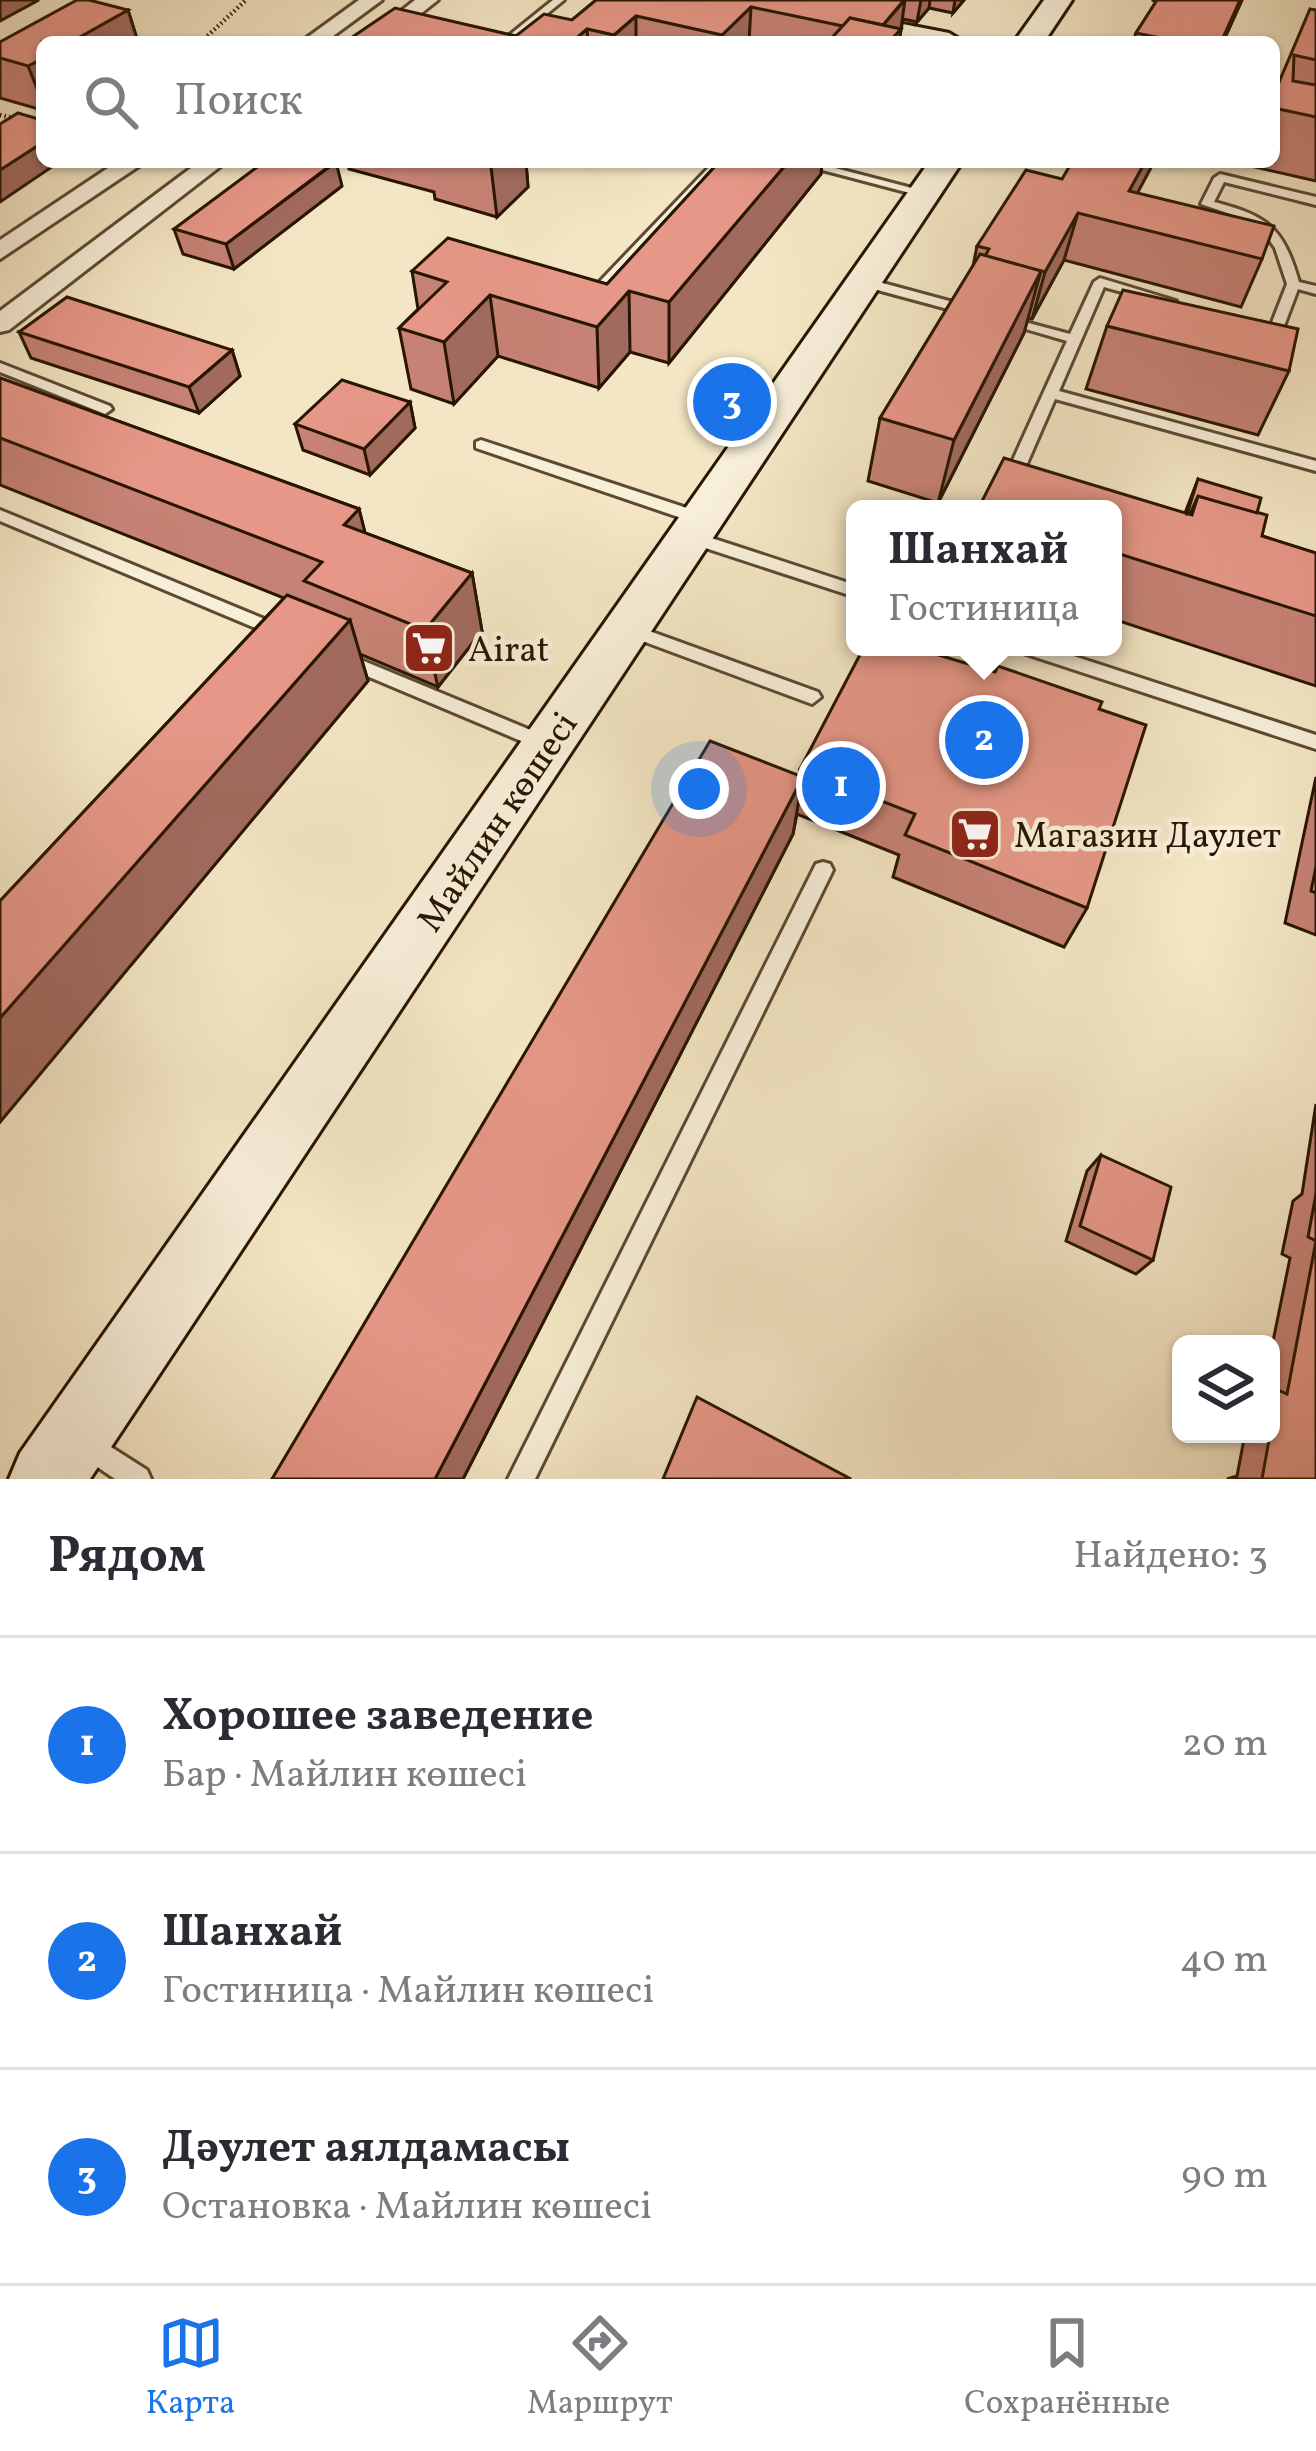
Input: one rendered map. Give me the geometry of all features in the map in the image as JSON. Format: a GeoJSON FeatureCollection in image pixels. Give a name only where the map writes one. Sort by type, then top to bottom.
{"type":"FeatureCollection","features":[{"type":"Feature","properties":{"kind":"main road"},"geometry":{"type":"LineString","coordinates":[[1033,36],[1058,0]]}},
{"type":"Feature","properties":{"kind":"main road"},"geometry":{"type":"LineString","coordinates":[[724,5],[843,36]]}},
{"type":"Feature","properties":{"kind":"main road"},"geometry":{"type":"LineString","coordinates":[[724,5],[913,36]]}},
{"type":"Feature","properties":{"kind":"main road","name":"Майлин көшесі"},"geometry":{"type":"LineString","coordinates":[[60,1458],[936,178]]}},
{"type":"Feature","properties":{"kind":"street"},"geometry":{"type":"LineString","coordinates":[[320,36],[372,0]]}},
{"type":"Feature","properties":{"kind":"street"},"geometry":{"type":"LineString","coordinates":[[380,36],[428,0]]}},
{"type":"Feature","properties":{"kind":"street"},"geometry":{"type":"LineString","coordinates":[[0,251],[124,168]]}},
{"type":"Feature","properties":{"kind":"street"},"geometry":{"type":"LineString","coordinates":[[0,324],[12,301],[205,168]]}},
{"type":"Feature","properties":{"kind":"lane"},"geometry":{"type":"LineString","coordinates":[[514,36],[559,0]]}},
{"type":"Feature","properties":{"kind":"lane"},"geometry":{"type":"LineString","coordinates":[[583,308],[714,168]]}},
{"type":"Feature","properties":{"kind":"lane"},"geometry":{"type":"LineString","coordinates":[[850,168],[936,178]]}},
{"type":"Feature","properties":{"kind":"lane"},"geometry":{"type":"LineString","coordinates":[[1232,319],[1276,331],[1293,284],[1283,245],[1262,218],[1208,204],[1220,178],[1316,201]]}},
{"type":"Feature","properties":{"kind":"lane"},"geometry":{"type":"LineString","coordinates":[[865,282],[1074,339]]}},
{"type":"Feature","properties":{"kind":"lane"},"geometry":{"type":"LineString","coordinates":[[1021,499],[1005,494],[1100,282],[1188,306]]}},
{"type":"Feature","properties":{"kind":"lane"},"geometry":{"type":"LineString","coordinates":[[1293,284],[1316,290]]}},
{"type":"Feature","properties":{"kind":"lane"},"geometry":{"type":"LineString","coordinates":[[0,367],[105,409]]}},
{"type":"Feature","properties":{"kind":"lane"},"geometry":{"type":"LineString","coordinates":[[1050,393],[1316,466]]}},
{"type":"Feature","properties":{"kind":"lane"},"geometry":{"type":"LineString","coordinates":[[481,445],[846,587]]}},
{"type":"Feature","properties":{"kind":"lane"},"geometry":{"type":"LineString","coordinates":[[0,515],[298,640]]}},
{"type":"Feature","properties":{"kind":"lane"},"geometry":{"type":"LineString","coordinates":[[627,629],[812,697]]}},
{"type":"Feature","properties":{"kind":"lane"},"geometry":{"type":"LineString","coordinates":[[261,648],[277,631]]}},
{"type":"Feature","properties":{"kind":"lane"},"geometry":{"type":"LineString","coordinates":[[319,648],[548,744]]}},
{"type":"Feature","properties":{"kind":"lane"},"geometry":{"type":"LineString","coordinates":[[1053,656],[1316,742]]}},
{"type":"Feature","properties":{"kind":"lane"},"geometry":{"type":"LineString","coordinates":[[521,1479],[823,870]]}},
{"type":"Feature","properties":{"kind":"lane"},"geometry":{"type":"LineString","coordinates":[[60,1458],[138,1479]]}},
{"type":"Feature","properties":{"kind":"path"},"geometry":{"type":"LineString","coordinates":[[207,36],[246,0]]}},
{"type":"Feature","properties":{"kind":"path"},"geometry":{"type":"LineString","coordinates":[[0,115],[22,121]]}},
{"type":"Feature","properties":{"kind":"building"},"geometry":{"type":"Polygon","coordinates":[[[77,0],[128,10],[82,36],[36,36],[36,62],[28,66],[0,58],[0,42],[77,0]]]}},
{"type":"Feature","properties":{"kind":"building"},"geometry":{"type":"Polygon","coordinates":[[[596,0],[904,0],[883,25],[850,18],[843,26],[751,7],[722,35],[636,16],[614,35],[587,29],[579,36],[516,36],[544,14],[572,20],[596,0]]]}},
{"type":"Feature","properties":{"kind":"building"},"geometry":{"type":"Polygon","coordinates":[[[1157,0],[1240,0],[1224,36],[1136,33],[1157,0]]]}},
{"type":"Feature","properties":{"kind":"building"},"geometry":{"type":"Polygon","coordinates":[[[395,8],[516,36],[354,36],[395,8]]]}},
{"type":"Feature","properties":{"kind":"building"},"geometry":{"type":"Polygon","coordinates":[[[1310,9],[1316,10],[1316,60],[1294,55],[1293,81],[1316,85],[1316,117],[1280,109],[1280,80],[1310,9]]]}},
{"type":"Feature","properties":{"kind":"building"},"geometry":{"type":"Polygon","coordinates":[[[850,18],[901,29],[895,36],[834,36],[850,18]]]}},
{"type":"Feature","properties":{"kind":"building"},"geometry":{"type":"Polygon","coordinates":[[[18,113],[36,118],[36,147],[0,170],[0,124],[18,113]]]}},
{"type":"Feature","properties":{"kind":"building"},"geometry":{"type":"Polygon","coordinates":[[[256,168],[327,168],[226,244],[174,229],[256,168]]]}},
{"type":"Feature","properties":{"kind":"building"},"geometry":{"type":"Polygon","coordinates":[[[713,168],[783,168],[669,302],[629,291],[597,327],[490,295],[444,342],[399,328],[447,282],[412,271],[448,238],[607,284],[713,168]]]}},
{"type":"Feature","properties":{"kind":"building"},"geometry":{"type":"Polygon","coordinates":[[[1068,168],[1142,168],[1129,191],[1274,226],[1262,259],[1078,213],[1045,272],[985,256],[989,249],[977,246],[1026,170],[1062,179],[1068,168]]]}},
{"type":"Feature","properties":{"kind":"building"},"geometry":{"type":"Polygon","coordinates":[[[980,254],[1041,271],[954,440],[880,418],[980,254]]]}},
{"type":"Feature","properties":{"kind":"building"},"geometry":{"type":"Polygon","coordinates":[[[1123,290],[1298,329],[1289,371],[1107,326],[1123,290]]]}},
{"type":"Feature","properties":{"kind":"building"},"geometry":{"type":"Polygon","coordinates":[[[67,297],[232,350],[189,387],[19,332],[67,297]]]}},
{"type":"Feature","properties":{"kind":"building"},"geometry":{"type":"Polygon","coordinates":[[[0,378],[359,509],[344,525],[472,573],[425,630],[304,581],[322,562],[0,438],[0,378]]]}},
{"type":"Feature","properties":{"kind":"building"},"geometry":{"type":"Polygon","coordinates":[[[342,380],[410,402],[364,449],[295,424],[342,380]]]}},
{"type":"Feature","properties":{"kind":"building"},"geometry":{"type":"Polygon","coordinates":[[[1004,458],[1192,515],[1198,496],[1267,515],[1262,536],[1316,553],[1316,616],[1122,555],[1122,500],[983,500],[1004,458]]]}},
{"type":"Feature","properties":{"kind":"building"},"geometry":{"type":"Polygon","coordinates":[[[1198,479],[1261,498],[1257,513],[1198,496],[1187,514],[1198,479]]]}},
{"type":"Feature","properties":{"kind":"building"},"geometry":{"type":"Polygon","coordinates":[[[287,595],[350,620],[0,1018],[0,901],[287,595]]]}},
{"type":"Feature","properties":{"kind":"building","name":"Магазин Даулет"},"geometry":{"type":"Polygon","coordinates":[[[859,656],[942,656],[995,672],[998,666],[1102,702],[1099,709],[1146,725],[1087,908],[905,835],[915,814],[800,769],[859,656]]]}},
{"type":"Feature","properties":{"kind":"building"},"geometry":{"type":"Polygon","coordinates":[[[710,741],[803,777],[435,1479],[272,1479],[710,741]]]}},
{"type":"Feature","properties":{"kind":"building"},"geometry":{"type":"Polygon","coordinates":[[[1101,1155],[1171,1187],[1153,1260],[1080,1226],[1101,1155]]]}},
{"type":"Feature","properties":{"kind":"building"},"geometry":{"type":"Polygon","coordinates":[[[1316,1194],[1316,1241],[1308,1237],[1316,1194]]]}},
{"type":"Feature","properties":{"kind":"building"},"geometry":{"type":"Polygon","coordinates":[[[1316,1241],[1316,1479],[1262,1479],[1268,1443],[1280,1443],[1280,1391],[1287,1394],[1316,1241]]]}},
{"type":"Feature","properties":{"kind":"building"},"geometry":{"type":"Polygon","coordinates":[[[697,1397],[851,1479],[663,1479],[697,1397]]]}},
{"type":"Feature","properties":{"kind":"place","name":"Дәулет аялдамасы"},"geometry":{"type":"Point","coordinates":[732,402]}},
{"type":"Feature","properties":{"kind":"place","name":"Airat"},"geometry":{"type":"Point","coordinates":[429,648]}},
{"type":"Feature","properties":{"kind":"place","name":"Шанхай"},"geometry":{"type":"Point","coordinates":[984,740]}},
{"type":"Feature","properties":{"kind":"place","name":"Хорошее заведение"},"geometry":{"type":"Point","coordinates":[841,786]}},
{"type":"Feature","properties":{"kind":"place","name":"Магазин Даулет"},"geometry":{"type":"Point","coordinates":[975,834]}}]}
